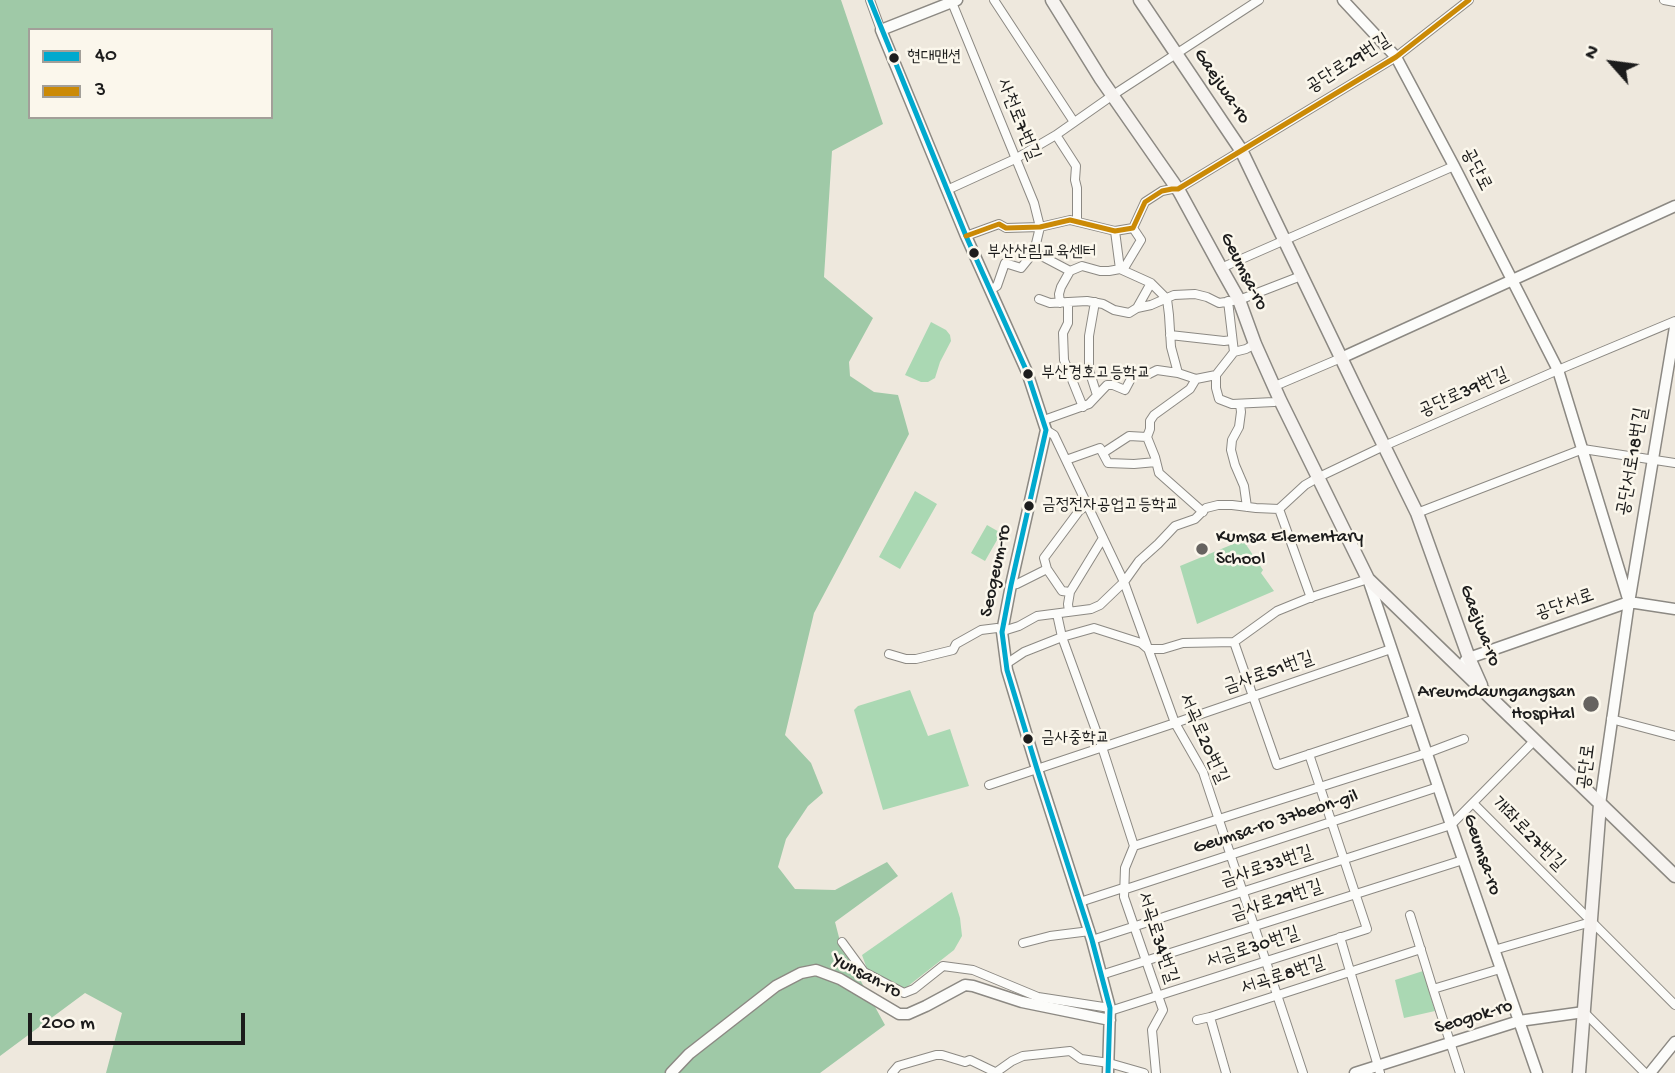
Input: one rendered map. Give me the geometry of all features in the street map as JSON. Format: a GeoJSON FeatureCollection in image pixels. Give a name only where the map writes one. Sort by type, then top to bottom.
{"type":"FeatureCollection","features":[{"type":"Feature","properties":{"kind":"main road","name":"Geumsa-ro"},"geometry":{"type":"LineString","coordinates":[[1052,0],[1178,189],[1222,268],[1280,400],[1368,579],[1484,692]]}},
{"type":"Feature","properties":{"kind":"main road","name":"Gaejwa-ro"},"geometry":{"type":"LineString","coordinates":[[1140,0],[1241,150],[1417,513],[1469,658],[1484,692],[1675,876]]}},
{"type":"Feature","properties":{"kind":"main road"},"geometry":{"type":"LineString","coordinates":[[1579,1073],[1600,804]]}},
{"type":"Feature","properties":{"kind":"street"},"geometry":{"type":"LineString","coordinates":[[870,0],[966,236],[1027,372],[1045,425],[1088,404],[1107,384],[1125,390],[1134,373],[1149,374],[1157,370],[1196,379],[1216,375]]}},
{"type":"Feature","properties":{"kind":"street"},"geometry":{"type":"LineString","coordinates":[[994,0],[1074,122]]}},
{"type":"Feature","properties":{"kind":"street"},"geometry":{"type":"LineString","coordinates":[[947,190],[1015,159],[1056,135],[1259,0]]}},
{"type":"Feature","properties":{"kind":"street","name":"공단로"},"geometry":{"type":"LineString","coordinates":[[1343,0],[1395,57],[1558,370],[1629,602],[1600,804]]}},
{"type":"Feature","properties":{"kind":"street","name":"공단로29번길"},"geometry":{"type":"LineString","coordinates":[[1133,228],[1145,202],[1162,191],[1178,189],[1395,57],[1469,0]]}},
{"type":"Feature","properties":{"kind":"street"},"geometry":{"type":"LineString","coordinates":[[1664,0],[1675,2]]}},
{"type":"Feature","properties":{"kind":"street"},"geometry":{"type":"LineString","coordinates":[[881,30],[953,1]]}},
{"type":"Feature","properties":{"kind":"street","name":"사천로7번길"},"geometry":{"type":"LineString","coordinates":[[953,1],[1034,203],[1040,227]]}},
{"type":"Feature","properties":{"kind":"street"},"geometry":{"type":"LineString","coordinates":[[1056,135],[1076,166],[1077,221]]}},
{"type":"Feature","properties":{"kind":"street"},"geometry":{"type":"LineString","coordinates":[[1222,268],[1454,166]]}},
{"type":"Feature","properties":{"kind":"street"},"geometry":{"type":"LineString","coordinates":[[1275,386],[1675,206]]}},
{"type":"Feature","properties":{"kind":"street"},"geometry":{"type":"LineString","coordinates":[[966,236],[999,225],[1006,228],[1040,227],[1077,221],[1115,230],[1133,228],[1141,240],[1122,270]]}},
{"type":"Feature","properties":{"kind":"street"},"geometry":{"type":"LineString","coordinates":[[990,290],[998,286],[1005,263],[1021,268],[1034,252],[1040,227]]}},
{"type":"Feature","properties":{"kind":"street"},"geometry":{"type":"LineString","coordinates":[[1115,230],[1122,270]]}},
{"type":"Feature","properties":{"kind":"street"},"geometry":{"type":"LineString","coordinates":[[1034,252],[1070,271]]}},
{"type":"Feature","properties":{"kind":"street"},"geometry":{"type":"LineString","coordinates":[[1083,407],[1064,360],[1063,332],[1068,323],[1064,302],[1059,294],[1070,271],[1082,267],[1100,271],[1122,270],[1151,283],[1167,299],[1170,335],[1178,373]]}},
{"type":"Feature","properties":{"kind":"street"},"geometry":{"type":"LineString","coordinates":[[1039,299],[1050,303],[1095,302],[1129,313],[1174,295],[1195,293],[1219,303],[1234,300],[1301,276]]}},
{"type":"Feature","properties":{"kind":"street"},"geometry":{"type":"LineString","coordinates":[[1137,308],[1151,283]]}},
{"type":"Feature","properties":{"kind":"street"},"geometry":{"type":"LineString","coordinates":[[1234,300],[1234,352]]}},
{"type":"Feature","properties":{"kind":"street"},"geometry":{"type":"LineString","coordinates":[[1095,302],[1089,336],[1089,370],[1097,395]]}},
{"type":"Feature","properties":{"kind":"street"},"geometry":{"type":"LineString","coordinates":[[1558,370],[1675,321]]}},
{"type":"Feature","properties":{"kind":"street","name":"공단서로18번길"},"geometry":{"type":"LineString","coordinates":[[1629,602],[1675,327]]}},
{"type":"Feature","properties":{"kind":"street"},"geometry":{"type":"LineString","coordinates":[[1170,335],[1232,340]]}},
{"type":"Feature","properties":{"kind":"street"},"geometry":{"type":"LineString","coordinates":[[1255,344],[1234,352],[1216,375],[1219,399],[1232,404],[1280,400]]}},
{"type":"Feature","properties":{"kind":"street","name":"공단로39번길"},"geometry":{"type":"LineString","coordinates":[[1384,446],[1558,370]]}},
{"type":"Feature","properties":{"kind":"street"},"geometry":{"type":"LineString","coordinates":[[1196,379],[1190,389],[1154,415],[1147,437],[1158,473],[1203,512]]}},
{"type":"Feature","properties":{"kind":"street"},"geometry":{"type":"LineString","coordinates":[[1240,404],[1239,427],[1231,450],[1244,486],[1247,507]]}},
{"type":"Feature","properties":{"kind":"street","name":"서곡로20번길"},"geometry":{"type":"LineString","coordinates":[[1045,425],[1054,435],[1124,582],[1175,723],[1203,772],[1303,1073]]}},
{"type":"Feature","properties":{"kind":"street","name":"Seogeum-ro"},"geometry":{"type":"LineString","coordinates":[[1045,425],[1003,631],[1006,664],[1091,935],[1110,1013],[1108,1068]]}},
{"type":"Feature","properties":{"kind":"street"},"geometry":{"type":"LineString","coordinates":[[1066,460],[1101,450],[1129,436],[1147,437]]}},
{"type":"Feature","properties":{"kind":"street"},"geometry":{"type":"LineString","coordinates":[[889,654],[916,659],[953,650],[956,644],[981,630],[997,628],[1003,631],[1037,616],[1091,609],[1100,605],[1124,582],[1139,561],[1175,526],[1195,519],[1206,508],[1232,505],[1279,509],[1305,485],[1384,446]]}},
{"type":"Feature","properties":{"kind":"street"},"geometry":{"type":"LineString","coordinates":[[1417,513],[1583,449],[1675,463]]}},
{"type":"Feature","properties":{"kind":"street"},"geometry":{"type":"LineString","coordinates":[[1101,450],[1108,463],[1156,462]]}},
{"type":"Feature","properties":{"kind":"street"},"geometry":{"type":"LineString","coordinates":[[1070,592],[1062,591],[1047,569],[1044,558],[1079,511],[1087,505]]}},
{"type":"Feature","properties":{"kind":"street"},"geometry":{"type":"LineString","coordinates":[[1279,509],[1311,597]]}},
{"type":"Feature","properties":{"kind":"street"},"geometry":{"type":"LineString","coordinates":[[1069,612],[1070,592],[1103,538]]}},
{"type":"Feature","properties":{"kind":"street"},"geometry":{"type":"LineString","coordinates":[[1011,585],[1047,569]]}},
{"type":"Feature","properties":{"kind":"street"},"geometry":{"type":"LineString","coordinates":[[1006,664],[1024,652],[1094,628],[1141,643],[1148,649],[1163,649],[1183,643],[1234,642],[1277,611],[1368,579]]}},
{"type":"Feature","properties":{"kind":"street","name":"Geumsa-ro"},"geometry":{"type":"LineString","coordinates":[[1368,579],[1536,1073]]}},
{"type":"Feature","properties":{"kind":"street","name":"공단서로"},"geometry":{"type":"LineString","coordinates":[[1458,667],[1469,658],[1629,602],[1675,609]]}},
{"type":"Feature","properties":{"kind":"street"},"geometry":{"type":"LineString","coordinates":[[1383,622],[1400,610]]}},
{"type":"Feature","properties":{"kind":"street"},"geometry":{"type":"LineString","coordinates":[[1056,614],[1134,846],[1464,739]]}},
{"type":"Feature","properties":{"kind":"street"},"geometry":{"type":"LineString","coordinates":[[1234,642],[1277,765],[1415,719]]}},
{"type":"Feature","properties":{"kind":"street","name":"금사로51번길"},"geometry":{"type":"LineString","coordinates":[[989,785],[1391,649]]}},
{"type":"Feature","properties":{"kind":"street"},"geometry":{"type":"LineString","coordinates":[[1611,719],[1675,736]]}},
{"type":"Feature","properties":{"kind":"street","name":"개좌로27번길"},"geometry":{"type":"LineString","coordinates":[[1534,741],[1474,804],[1675,1004]]}},
{"type":"Feature","properties":{"kind":"street"},"geometry":{"type":"LineString","coordinates":[[1309,754],[1355,894]]}},
{"type":"Feature","properties":{"kind":"street","name":"Geumsa-ro 37beon-gil"},"geometry":{"type":"LineString","coordinates":[[1080,902],[1438,787]]}},
{"type":"Feature","properties":{"kind":"street"},"geometry":{"type":"LineString","coordinates":[[1451,825],[1474,804]]}},
{"type":"Feature","properties":{"kind":"street","name":"금사로33번길"},"geometry":{"type":"LineString","coordinates":[[1091,935],[1134,927],[1451,825]]}},
{"type":"Feature","properties":{"kind":"street","name":"서곡로34번길"},"geometry":{"type":"LineString","coordinates":[[1134,846],[1125,868],[1123,889],[1163,1010],[1152,1030],[1156,1073]]}},
{"type":"Feature","properties":{"kind":"street","name":"금사로29번길"},"geometry":{"type":"LineString","coordinates":[[1101,975],[1463,860]]}},
{"type":"Feature","properties":{"kind":"street","name":"서금로30번길"},"geometry":{"type":"LineString","coordinates":[[1110,1013],[1367,929],[1355,894]]}},
{"type":"Feature","properties":{"kind":"street"},"geometry":{"type":"LineString","coordinates":[[1410,915],[1460,1073]]}},
{"type":"Feature","properties":{"kind":"street"},"geometry":{"type":"LineString","coordinates":[[1494,950],[1591,922]]}},
{"type":"Feature","properties":{"kind":"street"},"geometry":{"type":"LineString","coordinates":[[1023,943],[1050,936],[1091,935]]}},
{"type":"Feature","properties":{"kind":"street"},"geometry":{"type":"LineString","coordinates":[[1340,937],[1379,1069]]}},
{"type":"Feature","properties":{"kind":"street"},"geometry":{"type":"LineString","coordinates":[[842,942],[864,972],[904,993],[914,989],[943,966],[973,970],[1038,998],[1110,1013]]}},
{"type":"Feature","properties":{"kind":"street","name":"서곡로8번길"},"geometry":{"type":"LineString","coordinates":[[1197,1020],[1421,949]]}},
{"type":"Feature","properties":{"kind":"street"},"geometry":{"type":"LineString","coordinates":[[1433,989],[1500,969]]}},
{"type":"Feature","properties":{"kind":"street","name":"Yunsan-ro"},"geometry":{"type":"LineString","coordinates":[[671,1073],[689,1054],[776,986],[801,973],[816,970],[840,979],[899,1014],[908,1014],[965,985],[973,985],[1021,1002],[1110,1013]]}},
{"type":"Feature","properties":{"kind":"street"},"geometry":{"type":"LineString","coordinates":[[1584,1012],[1648,1073],[1675,1041]]}},
{"type":"Feature","properties":{"kind":"street","name":"Seogok-ro"},"geometry":{"type":"LineString","coordinates":[[1355,1073],[1379,1069],[1519,1021],[1584,1012]]}},
{"type":"Feature","properties":{"kind":"street"},"geometry":{"type":"LineString","coordinates":[[1210,1017],[1226,1073]]}},
{"type":"Feature","properties":{"kind":"street"},"geometry":{"type":"LineString","coordinates":[[892,1073],[898,1066],[936,1055],[965,1062],[970,1060],[995,1072],[1024,1056],[1070,1051],[1081,1059],[1108,1068],[1144,1073]]}},
{"type":"Feature","properties":{"kind":"green space"},"geometry":{"type":"Polygon","coordinates":[[[0,0],[841,0],[883,124],[832,151],[824,277],[873,318],[849,362],[850,376],[874,392],[898,395],[909,434],[814,613],[785,735],[811,763],[823,793],[808,806],[786,839],[778,867],[795,889],[835,890],[887,862],[898,876],[835,922],[841,945],[885,1025],[820,1073],[106,1073],[122,1013],[85,993],[0,1056],[0,0]]]}},
{"type":"Feature","properties":{"kind":"green space"},"geometry":{"type":"Polygon","coordinates":[[[931,322],[946,330],[951,341],[935,378],[921,382],[905,375],[931,322]]]}},
{"type":"Feature","properties":{"kind":"green space"},"geometry":{"type":"Polygon","coordinates":[[[915,491],[937,504],[900,569],[879,557],[915,491]]]}},
{"type":"Feature","properties":{"kind":"green space"},"geometry":{"type":"Polygon","coordinates":[[[987,525],[1001,533],[985,561],[971,553],[987,525]]]}},
{"type":"Feature","properties":{"kind":"green space"},"geometry":{"type":"Polygon","coordinates":[[[1243,540],[1274,591],[1197,624],[1180,566],[1243,540]]]}},
{"type":"Feature","properties":{"kind":"green space"},"geometry":{"type":"Polygon","coordinates":[[[910,690],[928,736],[950,729],[969,786],[883,810],[854,710],[858,706],[910,690]]]}},
{"type":"Feature","properties":{"kind":"green space"},"geometry":{"type":"Polygon","coordinates":[[[952,892],[962,936],[954,950],[903,990],[867,969],[862,955],[952,892]]]}},
{"type":"Feature","properties":{"kind":"green space"},"geometry":{"type":"Polygon","coordinates":[[[1423,971],[1435,1011],[1404,1018],[1395,980],[1423,971]]]}},
{"type":"Feature","properties":{"kind":"transit line","name":"40"},"geometry":{"type":"LineString","coordinates":[[870,0],[966,236],[1027,372],[1046,430],[1002,632],[1007,670],[1092,940],[1110,1008],[1108,1073]]}},
{"type":"Feature","properties":{"kind":"transit line","name":"3"},"geometry":{"type":"LineString","coordinates":[[966,236],[999,224],[1006,228],[1040,227],[1070,220],[1115,231],[1133,228],[1145,202],[1162,191],[1178,189],[1396,57],[1469,0]]}},
{"type":"Feature","properties":{"kind":"place","name":"현대맨션"},"geometry":{"type":"Point","coordinates":[894,58]}},
{"type":"Feature","properties":{"kind":"place","name":"부산산림교육센터"},"geometry":{"type":"Point","coordinates":[974,253]}},
{"type":"Feature","properties":{"kind":"place","name":"부산경호고등학교"},"geometry":{"type":"Point","coordinates":[1028,374]}},
{"type":"Feature","properties":{"kind":"place","name":"금정전자공업고등학교"},"geometry":{"type":"Point","coordinates":[1029,506]}},
{"type":"Feature","properties":{"kind":"place","name":"Kumsa Elementary School"},"geometry":{"type":"Point","coordinates":[1202,549]}},
{"type":"Feature","properties":{"kind":"place","name":"Areumdaungangsan Hospital"},"geometry":{"type":"Point","coordinates":[1591,704]}},
{"type":"Feature","properties":{"kind":"place","name":"금사중학교"},"geometry":{"type":"Point","coordinates":[1028,739]}}]}
